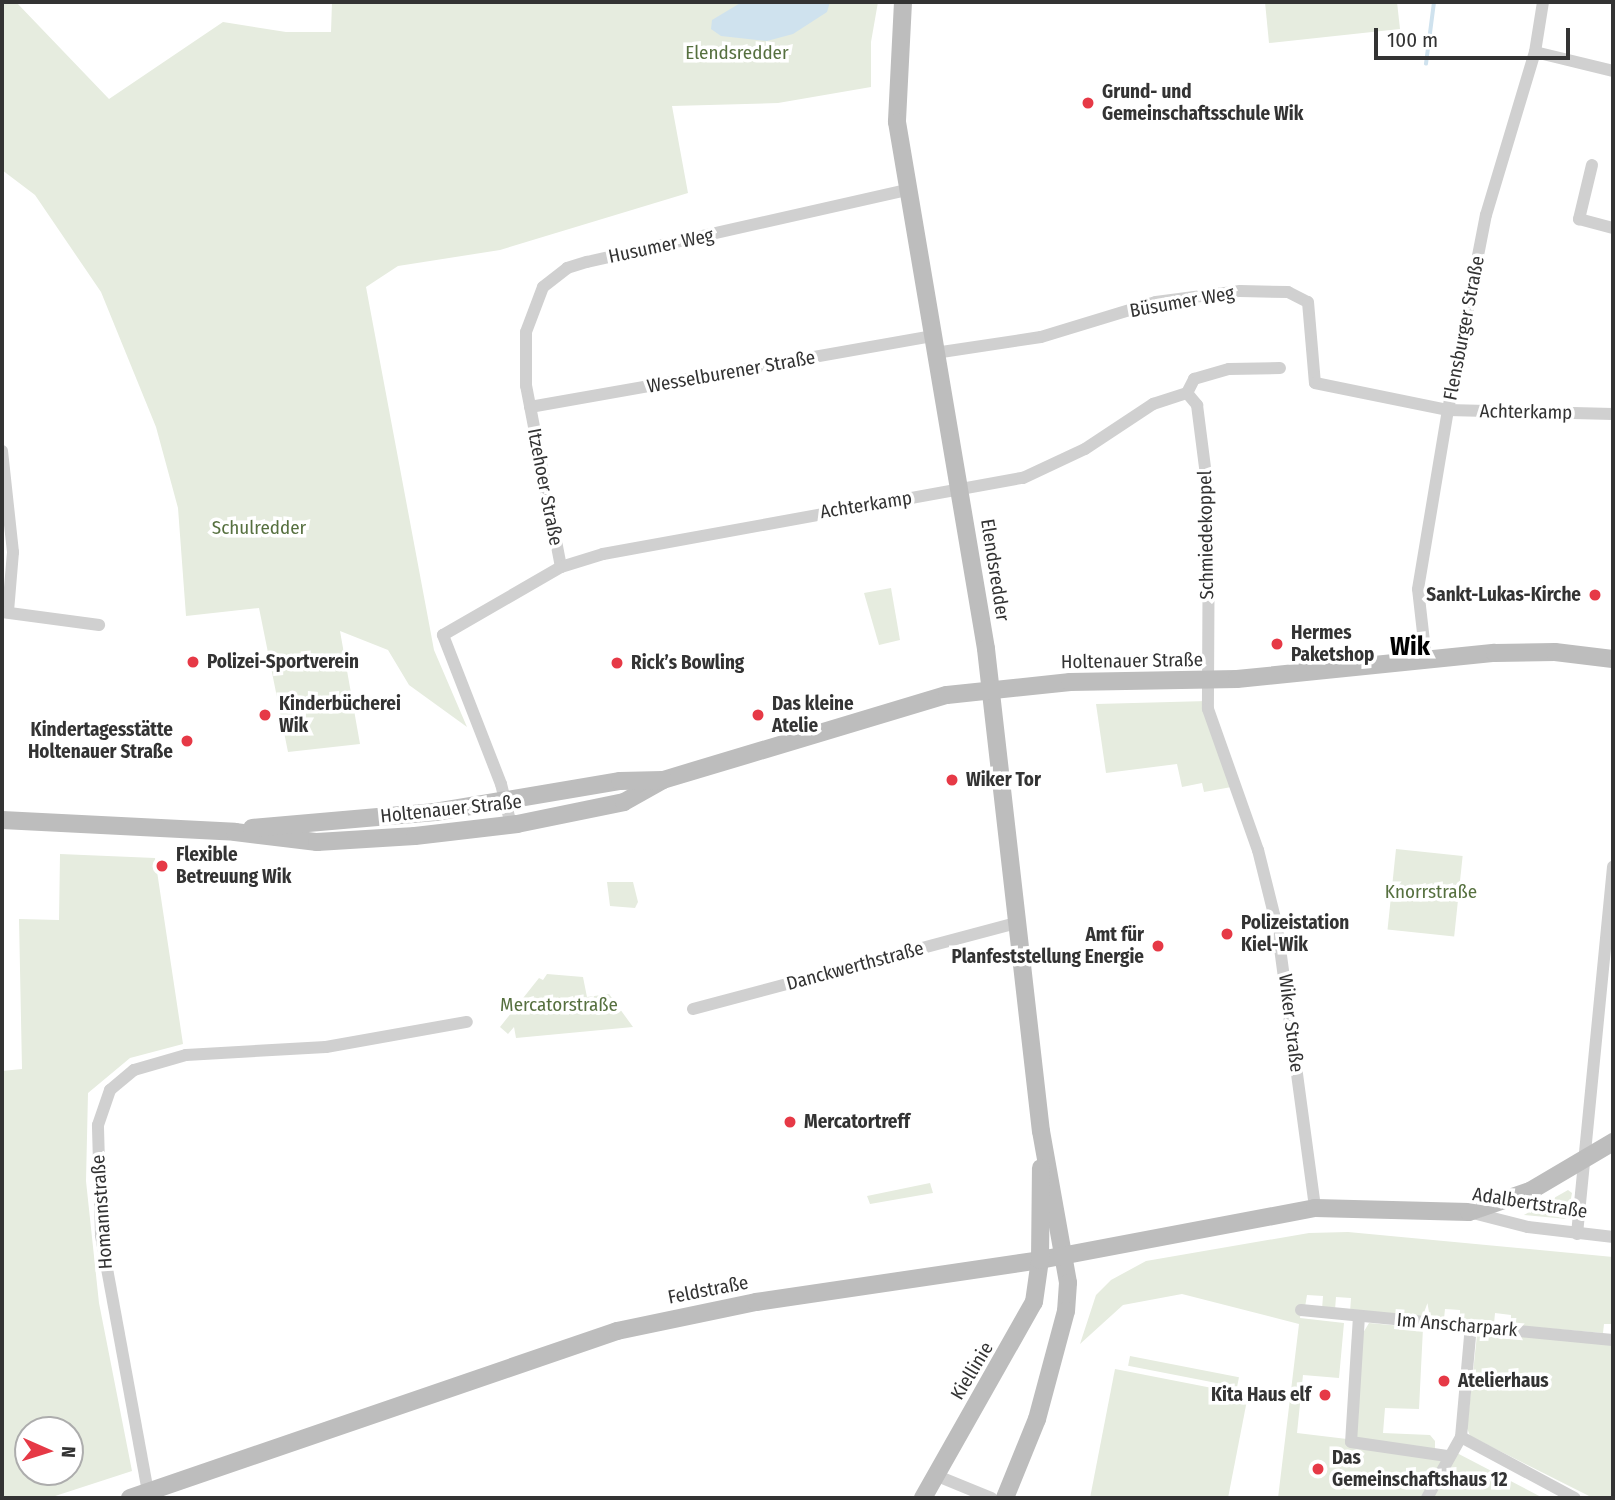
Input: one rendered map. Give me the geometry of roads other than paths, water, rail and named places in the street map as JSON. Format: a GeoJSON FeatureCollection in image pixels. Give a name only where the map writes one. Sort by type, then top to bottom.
{"type":"FeatureCollection","features":[{"type":"Feature","properties":{"kind":"street","name":"Elendsredder"},"geometry":{"type":"LineString","coordinates":[[904,2],[896,77],[906,190],[962,490],[990,690]]}},
{"type":"Feature","properties":{"kind":"street","name":"Flensburger Straße"},"geometry":{"type":"LineString","coordinates":[[1426,659],[1418,589],[1448,410],[1486,215],[1535,52],[1543,2]]}},
{"type":"Feature","properties":{"kind":"street"},"geometry":{"type":"LineString","coordinates":[[1535,52],[1613,71]]}},
{"type":"Feature","properties":{"kind":"street"},"geometry":{"type":"LineString","coordinates":[[1592,165],[1579,219],[1613,228]]}},
{"type":"Feature","properties":{"kind":"street","name":"Husumer Weg"},"geometry":{"type":"LineString","coordinates":[[530,407],[526,332],[543,286],[567,268],[906,190]]}},
{"type":"Feature","properties":{"kind":"street","name":"Büsumer Weg"},"geometry":{"type":"LineString","coordinates":[[933,344],[1041,337],[1156,302],[1195,295],[1288,292],[1308,302],[1315,383]]}},
{"type":"Feature","properties":{"kind":"street","name":"Wesselburener Straße"},"geometry":{"type":"LineString","coordinates":[[530,407],[933,344]]}},
{"type":"Feature","properties":{"kind":"street","name":"Achterkamp"},"geometry":{"type":"LineString","coordinates":[[506,801],[443,635],[561,567],[714,531],[1023,478],[1084,449],[1153,404],[1187,393],[1194,379],[1229,369],[1280,368]]}},
{"type":"Feature","properties":{"kind":"street","name":"Achterkamp"},"geometry":{"type":"LineString","coordinates":[[1315,383],[1448,410],[1613,414]]}},
{"type":"Feature","properties":{"kind":"street","name":"Schmiedekoppel"},"geometry":{"type":"LineString","coordinates":[[1187,393],[1196,405],[1209,499],[1207,681]]}},
{"type":"Feature","properties":{"kind":"street","name":"Itzehoer Straße"},"geometry":{"type":"LineString","coordinates":[[530,407],[561,567]]}},
{"type":"Feature","properties":{"kind":"street"},"geometry":{"type":"LineString","coordinates":[[2,452],[13,552],[5,612],[99,625]]}},
{"type":"Feature","properties":{"kind":"street","name":"Holtenauer Straße"},"geometry":{"type":"LineString","coordinates":[[2,820],[235,832],[317,842],[511,825],[624,802],[663,780],[901,707],[990,690],[1070,682],[1207,681],[1426,659],[1539,652],[1613,659]]}},
{"type":"Feature","properties":{"kind":"street","name":"Wiker Straße"},"geometry":{"type":"LineString","coordinates":[[1207,681],[1208,709],[1258,850],[1277,926],[1315,1208]]}},
{"type":"Feature","properties":{"kind":"street"},"geometry":{"type":"LineString","coordinates":[[990,690],[1041,1131],[1066,1255],[1066,1311],[1037,1419],[1005,1498]]}},
{"type":"Feature","properties":{"kind":"street","name":"Holtenauer Straße"},"geometry":{"type":"LineString","coordinates":[[235,832],[506,801],[620,781],[663,780]]}},
{"type":"Feature","properties":{"kind":"street"},"geometry":{"type":"LineString","coordinates":[[506,801],[511,825]]}},
{"type":"Feature","properties":{"kind":"street"},"geometry":{"type":"LineString","coordinates":[[1577,1234],[1613,867]]}},
{"type":"Feature","properties":{"kind":"street","name":"Danckwerthstraße"},"geometry":{"type":"LineString","coordinates":[[693,1009],[1017,923]]}},
{"type":"Feature","properties":{"kind":"street","name":"Homannstraße"},"geometry":{"type":"LineString","coordinates":[[148,1492],[100,1235],[98,1125],[110,1090],[134,1070],[186,1055],[326,1047],[467,1022]]}},
{"type":"Feature","properties":{"kind":"street"},"geometry":{"type":"LineString","coordinates":[[1040,1259],[1041,1131]]}},
{"type":"Feature","properties":{"kind":"street"},"geometry":{"type":"LineString","coordinates":[[1469,1212],[1530,1192],[1613,1142]]}},
{"type":"Feature","properties":{"kind":"street","name":"Adalbertstraße"},"geometry":{"type":"LineString","coordinates":[[1315,1208],[1469,1212],[1491,1220],[1613,1237]]}},
{"type":"Feature","properties":{"kind":"street","name":"Feldstraße"},"geometry":{"type":"LineString","coordinates":[[130,1498],[618,1331],[756,1302],[1066,1255],[1315,1208]]}},
{"type":"Feature","properties":{"kind":"street","name":"Kiellinie"},"geometry":{"type":"LineString","coordinates":[[923,1498],[1023,1328],[1034,1302],[1040,1259]]}},
{"type":"Feature","properties":{"kind":"street","name":"Im Anscharpark"},"geometry":{"type":"LineString","coordinates":[[1301,1310],[1613,1340]]}},
{"type":"Feature","properties":{"kind":"street"},"geometry":{"type":"LineString","coordinates":[[1359,1316],[1351,1442],[1447,1456]]}},
{"type":"Feature","properties":{"kind":"street"},"geometry":{"type":"LineString","coordinates":[[1427,1498],[1447,1456],[1461,1437],[1471,1326]]}},
{"type":"Feature","properties":{"kind":"street"},"geometry":{"type":"LineString","coordinates":[[1461,1437],[1575,1498]]}},
{"type":"Feature","properties":{"kind":"street"},"geometry":{"type":"LineString","coordinates":[[935,1475],[991,1498]]}},
{"type":"Feature","properties":{"kind":"water"},"geometry":{"type":"Polygon","coordinates":[[[742,2],[830,2],[827,12],[793,34],[767,41],[721,36],[711,29],[712,20],[742,2]]]}},
{"type":"Feature","properties":{"kind":"waterway"},"geometry":{"type":"LineString","coordinates":[[1426,64],[1434,2]]}},
{"type":"Feature","properties":{"kind":"place","name":"Grund- und Gemeinschaftsschule Wik"},"geometry":{"type":"Point","coordinates":[1088,103]}},
{"type":"Feature","properties":{"kind":"place","name":"Sankt-Lukas-Kirche"},"geometry":{"type":"Point","coordinates":[1595,595]}},
{"type":"Feature","properties":{"kind":"place","name":"Hermes Paketshop"},"geometry":{"type":"Point","coordinates":[1277,644]}},
{"type":"Feature","properties":{"kind":"place","name":"Polizei-Sportverein"},"geometry":{"type":"Point","coordinates":[193,662]}},
{"type":"Feature","properties":{"kind":"place","name":"Rick’s Bowling"},"geometry":{"type":"Point","coordinates":[617,663]}},
{"type":"Feature","properties":{"kind":"place","name":"Kinderbücherei Wik"},"geometry":{"type":"Point","coordinates":[265,715]}},
{"type":"Feature","properties":{"kind":"place","name":"Das kleine Atelie"},"geometry":{"type":"Point","coordinates":[758,715]}},
{"type":"Feature","properties":{"kind":"place","name":"Kindertagesstätte Holtenauer Straße"},"geometry":{"type":"Point","coordinates":[187,741]}},
{"type":"Feature","properties":{"kind":"place","name":"Wiker Tor"},"geometry":{"type":"Point","coordinates":[952,780]}},
{"type":"Feature","properties":{"kind":"place","name":"Flexible Betreuung Wik"},"geometry":{"type":"Point","coordinates":[162,866]}},
{"type":"Feature","properties":{"kind":"place","name":"Polizeistation Kiel-Wik"},"geometry":{"type":"Point","coordinates":[1227,934]}},
{"type":"Feature","properties":{"kind":"place","name":"Amt für Planfeststellung Energie"},"geometry":{"type":"Point","coordinates":[1158,946]}},
{"type":"Feature","properties":{"kind":"place","name":"Mercatortreff"},"geometry":{"type":"Point","coordinates":[790,1122]}},
{"type":"Feature","properties":{"kind":"place","name":"Atelierhaus"},"geometry":{"type":"Point","coordinates":[1444,1381]}},
{"type":"Feature","properties":{"kind":"place","name":"Kita Haus elf"},"geometry":{"type":"Point","coordinates":[1325,1395]}},
{"type":"Feature","properties":{"kind":"place","name":"Das Gemeinschaftshaus 12"},"geometry":{"type":"Point","coordinates":[1318,1469]}},
{"type":"Feature","properties":{"kind":"district","name":"Wik"},"geometry":{"type":"Point","coordinates":[1410,647]}},
{"type":"Feature","properties":{"kind":"park label","name":"Schulredder"},"geometry":{"type":"Point","coordinates":[259,528]}},
{"type":"Feature","properties":{"kind":"park label","name":"Knorrstraße"},"geometry":{"type":"Point","coordinates":[1431,892]}},
{"type":"Feature","properties":{"kind":"park label","name":"Mercatorstraße"},"geometry":{"type":"Point","coordinates":[559,1005]}}]}
